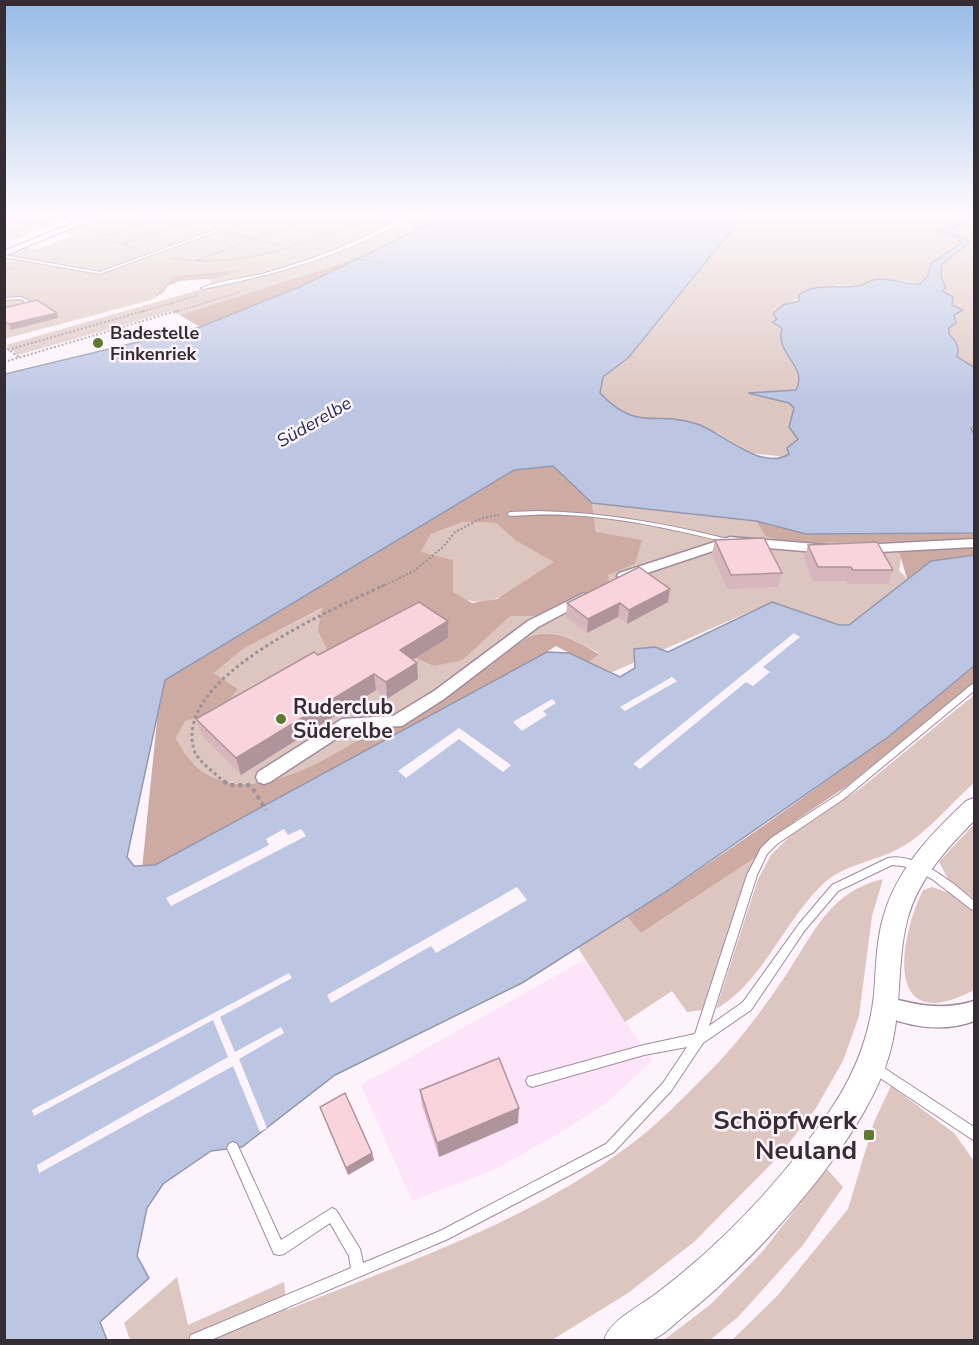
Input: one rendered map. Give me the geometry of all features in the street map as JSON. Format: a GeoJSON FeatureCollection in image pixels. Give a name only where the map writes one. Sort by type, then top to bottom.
{"type":"FeatureCollection","features":[{"type":"Feature","properties":{"kind":"street"},"geometry":{"type":"LineString","coordinates":[[613,582],[730,541],[813,549],[870,549],[975,543]]}},
{"type":"Feature","properties":{"kind":"street"},"geometry":{"type":"LineString","coordinates":[[264,777],[348,723],[396,722],[439,694],[532,624],[593,592]]}},
{"type":"Feature","properties":{"kind":"street"},"geometry":{"type":"LineString","coordinates":[[622,1341],[665,1311],[707,1277],[766,1217],[840,1122],[871,1066],[886,1007],[895,918],[903,896],[918,868],[935,844],[975,807]]}},
{"type":"Feature","properties":{"kind":"street"},"geometry":{"type":"LineString","coordinates":[[886,1007],[931,1018],[964,1015],[975,1011]]}},
{"type":"Feature","properties":{"kind":"lane"},"geometry":{"type":"LineString","coordinates":[[203,288],[250,278]]}},
{"type":"Feature","properties":{"kind":"lane"},"geometry":{"type":"LineString","coordinates":[[4,299],[21,298],[27,301],[24,305],[4,311]]}},
{"type":"Feature","properties":{"kind":"lane"},"geometry":{"type":"LineString","coordinates":[[510,514],[548,510],[587,514],[730,541]]}},
{"type":"Feature","properties":{"kind":"lane"},"geometry":{"type":"LineString","coordinates":[[196,1341],[444,1235],[610,1148],[667,1087],[699,1039],[752,875],[764,851],[774,841],[842,796],[975,687]]}},
{"type":"Feature","properties":{"kind":"lane"},"geometry":{"type":"LineString","coordinates":[[532,1081],[644,1050],[699,1039],[747,1006],[802,927],[835,888],[891,861],[901,861],[918,868],[975,906]]}},
{"type":"Feature","properties":{"kind":"lane"},"geometry":{"type":"LineString","coordinates":[[871,1066],[975,1134]]}},
{"type":"Feature","properties":{"kind":"lane"},"geometry":{"type":"LineString","coordinates":[[233,1148],[279,1248],[332,1214],[355,1254],[358,1271]]}},
{"type":"Feature","properties":{"kind":"path"},"geometry":{"type":"LineString","coordinates":[[4,351],[201,295]]}},
{"type":"Feature","properties":{"kind":"path"},"geometry":{"type":"LineString","coordinates":[[4,362],[173,313]]}},
{"type":"Feature","properties":{"kind":"path"},"geometry":{"type":"LineString","coordinates":[[4,346],[20,358]]}},
{"type":"Feature","properties":{"kind":"path"},"geometry":{"type":"LineString","coordinates":[[264,777],[251,785],[228,785],[194,752],[191,728],[203,702],[221,680],[297,627],[414,571],[443,547],[455,532],[482,518],[510,514]]}},
{"type":"Feature","properties":{"kind":"path"},"geometry":{"type":"LineString","coordinates":[[251,785],[266,810]]}},
{"type":"Feature","properties":{"kind":"shaded area"},"geometry":{"type":"Polygon","coordinates":[[[4,278],[172,278],[151,300],[4,339],[4,278]]]}},
{"type":"Feature","properties":{"kind":"shaded area"},"geometry":{"type":"Polygon","coordinates":[[[172,278],[217,278],[180,281],[167,286],[164,292],[151,300],[172,278]]]}},
{"type":"Feature","properties":{"kind":"shaded area"},"geometry":{"type":"Polygon","coordinates":[[[241,278],[210,284],[211,281],[206,279],[241,278]]]}},
{"type":"Feature","properties":{"kind":"shaded area"},"geometry":{"type":"Polygon","coordinates":[[[250,278],[296,278],[180,315],[172,311],[18,355],[6,345],[209,287],[250,278]]]}},
{"type":"Feature","properties":{"kind":"shaded area"},"geometry":{"type":"Polygon","coordinates":[[[296,278],[319,278],[200,327],[180,315],[296,278]]]}},
{"type":"Feature","properties":{"kind":"shaded area"},"geometry":{"type":"Polygon","coordinates":[[[693,278],[927,278],[921,284],[906,281],[858,286],[836,285],[783,305],[773,315],[778,319],[774,321],[798,368],[797,375],[801,380],[796,390],[749,393],[789,403],[794,408],[789,427],[798,439],[786,457],[750,453],[718,433],[672,419],[648,419],[629,415],[611,404],[600,393],[603,377],[628,358],[693,278]]]}},
{"type":"Feature","properties":{"kind":"shaded area"},"geometry":{"type":"Polygon","coordinates":[[[942,278],[974,278],[974,367],[957,357],[955,340],[949,334],[953,305],[948,295],[942,291],[942,278]]]}},
{"type":"Feature","properties":{"kind":"shaded area"},"geometry":{"type":"Polygon","coordinates":[[[553,466],[592,503],[596,532],[642,540],[635,564],[608,575],[610,589],[561,616],[510,616],[463,660],[434,666],[376,640],[332,659],[318,631],[322,608],[243,649],[214,673],[238,689],[221,711],[185,721],[176,738],[199,769],[229,782],[262,782],[298,772],[334,754],[428,693],[493,662],[519,643],[535,635],[561,635],[599,654],[588,663],[556,646],[440,720],[141,879],[159,701],[165,680],[514,470],[553,466]],[[463,522],[431,534],[421,552],[453,560],[453,592],[472,603],[497,599],[554,562],[516,541],[496,523],[463,522]]]}},
{"type":"Feature","properties":{"kind":"shaded area"},"geometry":{"type":"Polygon","coordinates":[[[592,503],[756,521],[765,536],[904,543],[899,570],[907,579],[860,631],[758,608],[608,674],[588,663],[599,653],[560,635],[544,633],[535,635],[519,643],[493,662],[435,689],[334,755],[298,772],[262,782],[229,782],[199,769],[176,738],[185,720],[221,711],[238,689],[214,673],[243,649],[323,608],[376,640],[463,660],[510,615],[561,616],[608,574],[635,564],[596,532],[592,503]]]}},
{"type":"Feature","properties":{"kind":"shaded area"},"geometry":{"type":"Polygon","coordinates":[[[756,521],[806,534],[974,533],[974,541],[790,543],[765,536],[756,521]]]}},
{"type":"Feature","properties":{"kind":"shaded area"},"geometry":{"type":"Polygon","coordinates":[[[463,522],[496,523],[516,541],[555,562],[519,587],[492,600],[479,602],[466,599],[449,588],[421,552],[431,534],[463,522]]]}},
{"type":"Feature","properties":{"kind":"shaded area"},"geometry":{"type":"Polygon","coordinates":[[[974,546],[974,555],[931,561],[907,579],[899,551],[974,546]]]}},
{"type":"Feature","properties":{"kind":"shaded area"},"geometry":{"type":"Polygon","coordinates":[[[974,666],[974,684],[847,786],[795,821],[755,858],[641,933],[627,917],[804,797],[974,666]]]}},
{"type":"Feature","properties":{"kind":"shaded area"},"geometry":{"type":"Polygon","coordinates":[[[974,695],[974,783],[909,843],[840,872],[823,884],[796,915],[747,983],[716,1009],[758,879],[771,855],[789,837],[861,788],[974,695]]]}},
{"type":"Feature","properties":{"kind":"shaded area"},"geometry":{"type":"Polygon","coordinates":[[[974,824],[974,899],[948,879],[939,862],[974,824]]]}},
{"type":"Feature","properties":{"kind":"shaded area"},"geometry":{"type":"Polygon","coordinates":[[[755,858],[702,1010],[687,1012],[672,991],[625,1022],[578,948],[627,917],[641,933],[755,858]]]}},
{"type":"Feature","properties":{"kind":"shaded area"},"geometry":{"type":"Polygon","coordinates":[[[883,879],[872,916],[859,1016],[843,1061],[816,1108],[779,1156],[694,1242],[628,1293],[552,1340],[130,1340],[124,1323],[177,1277],[188,1325],[284,1282],[287,1310],[464,1239],[550,1197],[591,1172],[649,1130],[727,1053],[748,1028],[815,930],[836,904],[849,893],[883,879]]]}},
{"type":"Feature","properties":{"kind":"shaded area"},"geometry":{"type":"Polygon","coordinates":[[[932,887],[952,894],[974,911],[974,990],[945,1002],[925,1002],[912,993],[905,977],[904,957],[914,911],[923,890],[932,887]]]}},
{"type":"Feature","properties":{"kind":"shaded area"},"geometry":{"type":"Polygon","coordinates":[[[584,960],[652,1061],[606,1103],[568,1128],[498,1168],[412,1201],[361,1085],[584,960]]]}},
{"type":"Feature","properties":{"kind":"shaded area"},"geometry":{"type":"Polygon","coordinates":[[[891,1086],[954,1133],[974,1161],[974,1340],[732,1340],[778,1295],[848,1209],[874,1122],[891,1086]]]}},
{"type":"Feature","properties":{"kind":"shaded area"},"geometry":{"type":"Polygon","coordinates":[[[827,1169],[843,1187],[803,1245],[738,1317],[710,1340],[664,1340],[711,1304],[762,1252],[827,1169]]]}},
{"type":"Feature","properties":{"kind":"water","name":"Süderelbe"},"geometry":{"type":"Polygon","coordinates":[[[319,278],[693,278],[628,358],[603,377],[600,393],[625,413],[636,417],[683,420],[697,424],[754,455],[778,458],[789,454],[787,448],[798,439],[789,427],[794,408],[789,403],[748,393],[796,390],[799,382],[795,367],[783,345],[782,329],[773,322],[777,319],[773,314],[783,305],[799,301],[799,295],[813,289],[858,286],[879,279],[920,284],[926,278],[942,278],[946,288],[942,291],[953,297],[952,305],[963,310],[954,315],[956,323],[949,328],[949,334],[958,347],[957,357],[974,367],[974,426],[971,429],[974,434],[974,533],[806,534],[756,521],[592,503],[553,466],[514,470],[165,680],[127,857],[134,866],[155,865],[547,652],[569,653],[620,677],[635,668],[634,649],[655,647],[668,652],[772,602],[839,625],[849,625],[931,561],[974,555],[974,666],[888,737],[667,891],[522,983],[335,1075],[242,1147],[211,1151],[163,1184],[147,1208],[137,1256],[149,1278],[100,1322],[107,1340],[5,1340],[5,374],[200,327],[319,278]]]}},
{"type":"Feature","properties":{"kind":"pier"},"geometry":{"type":"Polygon","coordinates":[[[794,633],[800,637],[763,667],[770,672],[753,686],[746,682],[640,769],[633,764],[794,633]]]}},
{"type":"Feature","properties":{"kind":"pier"},"geometry":{"type":"Polygon","coordinates":[[[672,677],[677,681],[625,711],[620,707],[672,677]]]}},
{"type":"Feature","properties":{"kind":"pier"},"geometry":{"type":"Polygon","coordinates":[[[552,699],[556,703],[543,711],[547,715],[522,731],[513,722],[552,699]]]}},
{"type":"Feature","properties":{"kind":"pier"},"geometry":{"type":"Polygon","coordinates":[[[459,728],[511,765],[503,772],[459,739],[406,778],[398,771],[459,728]]]}},
{"type":"Feature","properties":{"kind":"pier"},"geometry":{"type":"Polygon","coordinates":[[[284,829],[288,835],[301,829],[306,836],[171,906],[166,898],[269,845],[266,839],[284,829]]]}},
{"type":"Feature","properties":{"kind":"pier"},"geometry":{"type":"Polygon","coordinates":[[[517,887],[527,900],[436,953],[431,946],[331,1003],[327,995],[517,887]]]}},
{"type":"Feature","properties":{"kind":"pier"},"geometry":{"type":"Polygon","coordinates":[[[289,973],[292,978],[220,1017],[235,1052],[281,1027],[284,1033],[239,1059],[267,1128],[260,1132],[233,1066],[39,1173],[37,1165],[228,1057],[213,1020],[34,1116],[32,1110],[289,973]]]}},
{"type":"Feature","properties":{"kind":"building"},"geometry":{"type":"Polygon","coordinates":[[[37,300],[57,313],[10,324],[4,322],[4,308],[37,300]]]}},
{"type":"Feature","properties":{"kind":"building"},"geometry":{"type":"Polygon","coordinates":[[[764,538],[782,573],[731,575],[715,540],[764,538]]]}},
{"type":"Feature","properties":{"kind":"building"},"geometry":{"type":"Polygon","coordinates":[[[877,542],[893,570],[818,567],[808,545],[877,542]]]}},
{"type":"Feature","properties":{"kind":"building"},"geometry":{"type":"Polygon","coordinates":[[[639,567],[670,589],[629,610],[620,603],[588,619],[567,603],[639,567]]]}},
{"type":"Feature","properties":{"kind":"building"},"geometry":{"type":"Polygon","coordinates":[[[419,602],[448,621],[400,650],[417,663],[386,682],[374,674],[236,758],[196,719],[314,652],[318,655],[419,602]]]}},
{"type":"Feature","properties":{"kind":"building"},"geometry":{"type":"Polygon","coordinates":[[[499,1058],[519,1108],[437,1143],[420,1090],[499,1058]]]}},
{"type":"Feature","properties":{"kind":"building"},"geometry":{"type":"Polygon","coordinates":[[[345,1093],[372,1153],[346,1168],[320,1107],[345,1093]]]}},
{"type":"Feature","properties":{"kind":"place","name":"Badestelle Finkenriek"},"geometry":{"type":"Point","coordinates":[98,343]}},
{"type":"Feature","properties":{"kind":"place","name":"Ruderclub Süderelbe"},"geometry":{"type":"Point","coordinates":[281,719]}},
{"type":"Feature","properties":{"kind":"place","name":"Schöpfwerk Neuland"},"geometry":{"type":"Point","coordinates":[869,1135]}}]}
